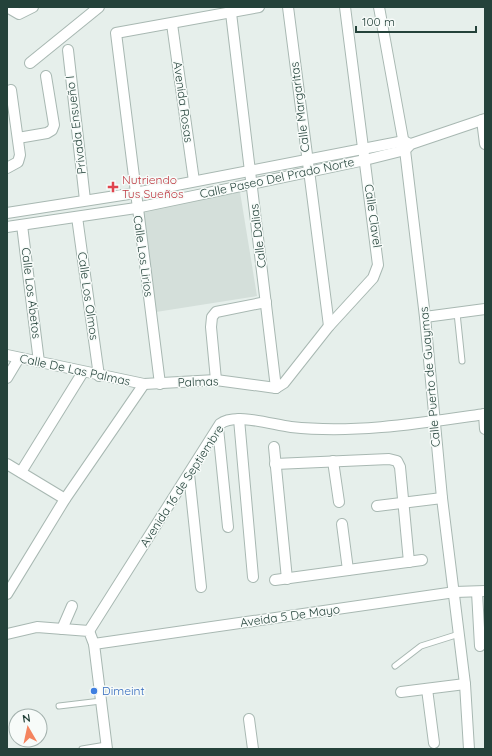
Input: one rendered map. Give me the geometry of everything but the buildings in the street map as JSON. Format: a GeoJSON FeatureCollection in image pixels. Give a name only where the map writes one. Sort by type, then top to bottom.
{"type":"FeatureCollection","features":[{"type":"Feature","properties":{"kind":"street"},"geometry":{"type":"LineString","coordinates":[[7,7],[19,14],[33,7]]}},
{"type":"Feature","properties":{"kind":"street"},"geometry":{"type":"LineString","coordinates":[[30,63],[99,7]]}},
{"type":"Feature","properties":{"kind":"street"},"geometry":{"type":"LineString","coordinates":[[172,24],[259,7]]}},
{"type":"Feature","properties":{"kind":"street","name":"Calle Margaritas"},"geometry":{"type":"LineString","coordinates":[[288,7],[329,326]]}},
{"type":"Feature","properties":{"kind":"street","name":"Calle Clavel"},"geometry":{"type":"LineString","coordinates":[[276,388],[284,382],[329,326],[377,272],[379,257],[345,7]]}},
{"type":"Feature","properties":{"kind":"street","name":"Calle Puerto de Guaymas"},"geometry":{"type":"LineString","coordinates":[[379,7],[406,145],[425,317],[442,498],[460,634],[469,749]]}},
{"type":"Feature","properties":{"kind":"street","name":"Calle Dalias"},"geometry":{"type":"LineString","coordinates":[[231,13],[276,388]]}},
{"type":"Feature","properties":{"kind":"street","name":"Calle Los Lirios"},"geometry":{"type":"LineString","coordinates":[[160,384],[136,208],[116,34],[172,24]]}},
{"type":"Feature","properties":{"kind":"street","name":"Avenida Rosas"},"geometry":{"type":"LineString","coordinates":[[172,24],[194,181]]}},
{"type":"Feature","properties":{"kind":"street","name":"Privada Ensueño I"},"geometry":{"type":"LineString","coordinates":[[68,50],[85,200]]}},
{"type":"Feature","properties":{"kind":"street"},"geometry":{"type":"LineString","coordinates":[[18,138],[47,133],[52,130],[54,125],[46,76]]}},
{"type":"Feature","properties":{"kind":"street"},"geometry":{"type":"LineString","coordinates":[[7,168],[16,164],[19,158],[18,138],[11,90]]}},
{"type":"Feature","properties":{"kind":"street"},"geometry":{"type":"LineString","coordinates":[[484,120],[485,144]]}},
{"type":"Feature","properties":{"kind":"street","name":"Calle Paseo Del Prado Norte"},"geometry":{"type":"LineString","coordinates":[[7,227],[136,208],[308,172],[365,154],[406,145],[484,120]]}},
{"type":"Feature","properties":{"kind":"street","name":"Calle Paseo Del Prado Norte"},"geometry":{"type":"LineString","coordinates":[[7,213],[135,192],[307,160],[365,154]]}},
{"type":"Feature","properties":{"kind":"street","name":"Calle Los Olmos"},"geometry":{"type":"LineString","coordinates":[[77,217],[99,376]]}},
{"type":"Feature","properties":{"kind":"street","name":"Calle Los Abetos"},"geometry":{"type":"LineString","coordinates":[[22,225],[40,362]]}},
{"type":"Feature","properties":{"kind":"street"},"geometry":{"type":"LineString","coordinates":[[216,380],[211,327],[212,316],[216,312],[266,302]]}},
{"type":"Feature","properties":{"kind":"street"},"geometry":{"type":"LineString","coordinates":[[425,317],[485,310]]}},
{"type":"Feature","properties":{"kind":"street","name":"Calle De Las Palmas"},"geometry":{"type":"LineString","coordinates":[[7,355],[99,376],[144,384]]}},
{"type":"Feature","properties":{"kind":"street"},"geometry":{"type":"LineString","coordinates":[[7,378],[19,358]]}},
{"type":"Feature","properties":{"kind":"street"},"geometry":{"type":"LineString","coordinates":[[21,472],[83,372]]}},
{"type":"Feature","properties":{"kind":"street","name":"Palmas"},"geometry":{"type":"LineString","coordinates":[[144,384],[216,380],[276,388]]}},
{"type":"Feature","properties":{"kind":"street"},"geometry":{"type":"LineString","coordinates":[[7,594],[65,499],[144,384]]}},
{"type":"Feature","properties":{"kind":"street"},"geometry":{"type":"LineString","coordinates":[[484,414],[485,429]]}},
{"type":"Feature","properties":{"kind":"street","name":"Avenida 16 de Septiembre"},"geometry":{"type":"LineString","coordinates":[[89,631],[218,428],[225,420],[239,419],[292,428],[355,429],[484,414]]}},
{"type":"Feature","properties":{"kind":"street"},"geometry":{"type":"LineString","coordinates":[[239,419],[253,577]]}},
{"type":"Feature","properties":{"kind":"street"},"geometry":{"type":"LineString","coordinates":[[218,428],[228,527]]}},
{"type":"Feature","properties":{"kind":"street"},"geometry":{"type":"LineString","coordinates":[[274,446],[287,579]]}},
{"type":"Feature","properties":{"kind":"street"},"geometry":{"type":"LineString","coordinates":[[276,464],[390,459],[397,461],[400,467],[409,562]]}},
{"type":"Feature","properties":{"kind":"street"},"geometry":{"type":"LineString","coordinates":[[333,461],[339,502]]}},
{"type":"Feature","properties":{"kind":"street"},"geometry":{"type":"LineString","coordinates":[[7,464],[65,499]]}},
{"type":"Feature","properties":{"kind":"street"},"geometry":{"type":"LineString","coordinates":[[189,474],[201,587]]}},
{"type":"Feature","properties":{"kind":"street"},"geometry":{"type":"LineString","coordinates":[[377,506],[442,498]]}},
{"type":"Feature","properties":{"kind":"street"},"geometry":{"type":"LineString","coordinates":[[342,524],[348,570]]}},
{"type":"Feature","properties":{"kind":"street"},"geometry":{"type":"LineString","coordinates":[[275,580],[422,560]]}},
{"type":"Feature","properties":{"kind":"street"},"geometry":{"type":"LineString","coordinates":[[480,646],[481,591]]}},
{"type":"Feature","properties":{"kind":"street","name":"Aveida 5 De Mayo"},"geometry":{"type":"LineString","coordinates":[[94,644],[455,592],[481,591]]}},
{"type":"Feature","properties":{"kind":"street"},"geometry":{"type":"LineString","coordinates":[[62,629],[72,606]]}},
{"type":"Feature","properties":{"kind":"street"},"geometry":{"type":"LineString","coordinates":[[7,634],[37,627],[89,631],[94,644],[106,747]]}},
{"type":"Feature","properties":{"kind":"street"},"geometry":{"type":"LineString","coordinates":[[401,692],[465,684]]}},
{"type":"Feature","properties":{"kind":"street"},"geometry":{"type":"LineString","coordinates":[[427,689],[434,743]]}},
{"type":"Feature","properties":{"kind":"street"},"geometry":{"type":"LineString","coordinates":[[249,719],[253,749]]}},
{"type":"Feature","properties":{"kind":"lane"},"geometry":{"type":"LineString","coordinates":[[457,313],[462,361]]}},
{"type":"Feature","properties":{"kind":"lane"},"geometry":{"type":"LineString","coordinates":[[395,666],[421,646],[460,634]]}},
{"type":"Feature","properties":{"kind":"lane"},"geometry":{"type":"LineString","coordinates":[[59,706],[101,701]]}},
{"type":"Feature","properties":{"kind":"lane"},"geometry":{"type":"LineString","coordinates":[[82,749],[106,747]]}},
{"type":"Feature","properties":{"kind":"shaded area"},"geometry":{"type":"Polygon","coordinates":[[[240,192],[257,296],[156,312],[140,212],[240,192]]]}},
{"type":"Feature","properties":{"kind":"place","name":"Nutriendo Tus Sueños"},"geometry":{"type":"Point","coordinates":[113,187]}},
{"type":"Feature","properties":{"kind":"place","name":"Dimeint"},"geometry":{"type":"Point","coordinates":[94,691]}}]}
